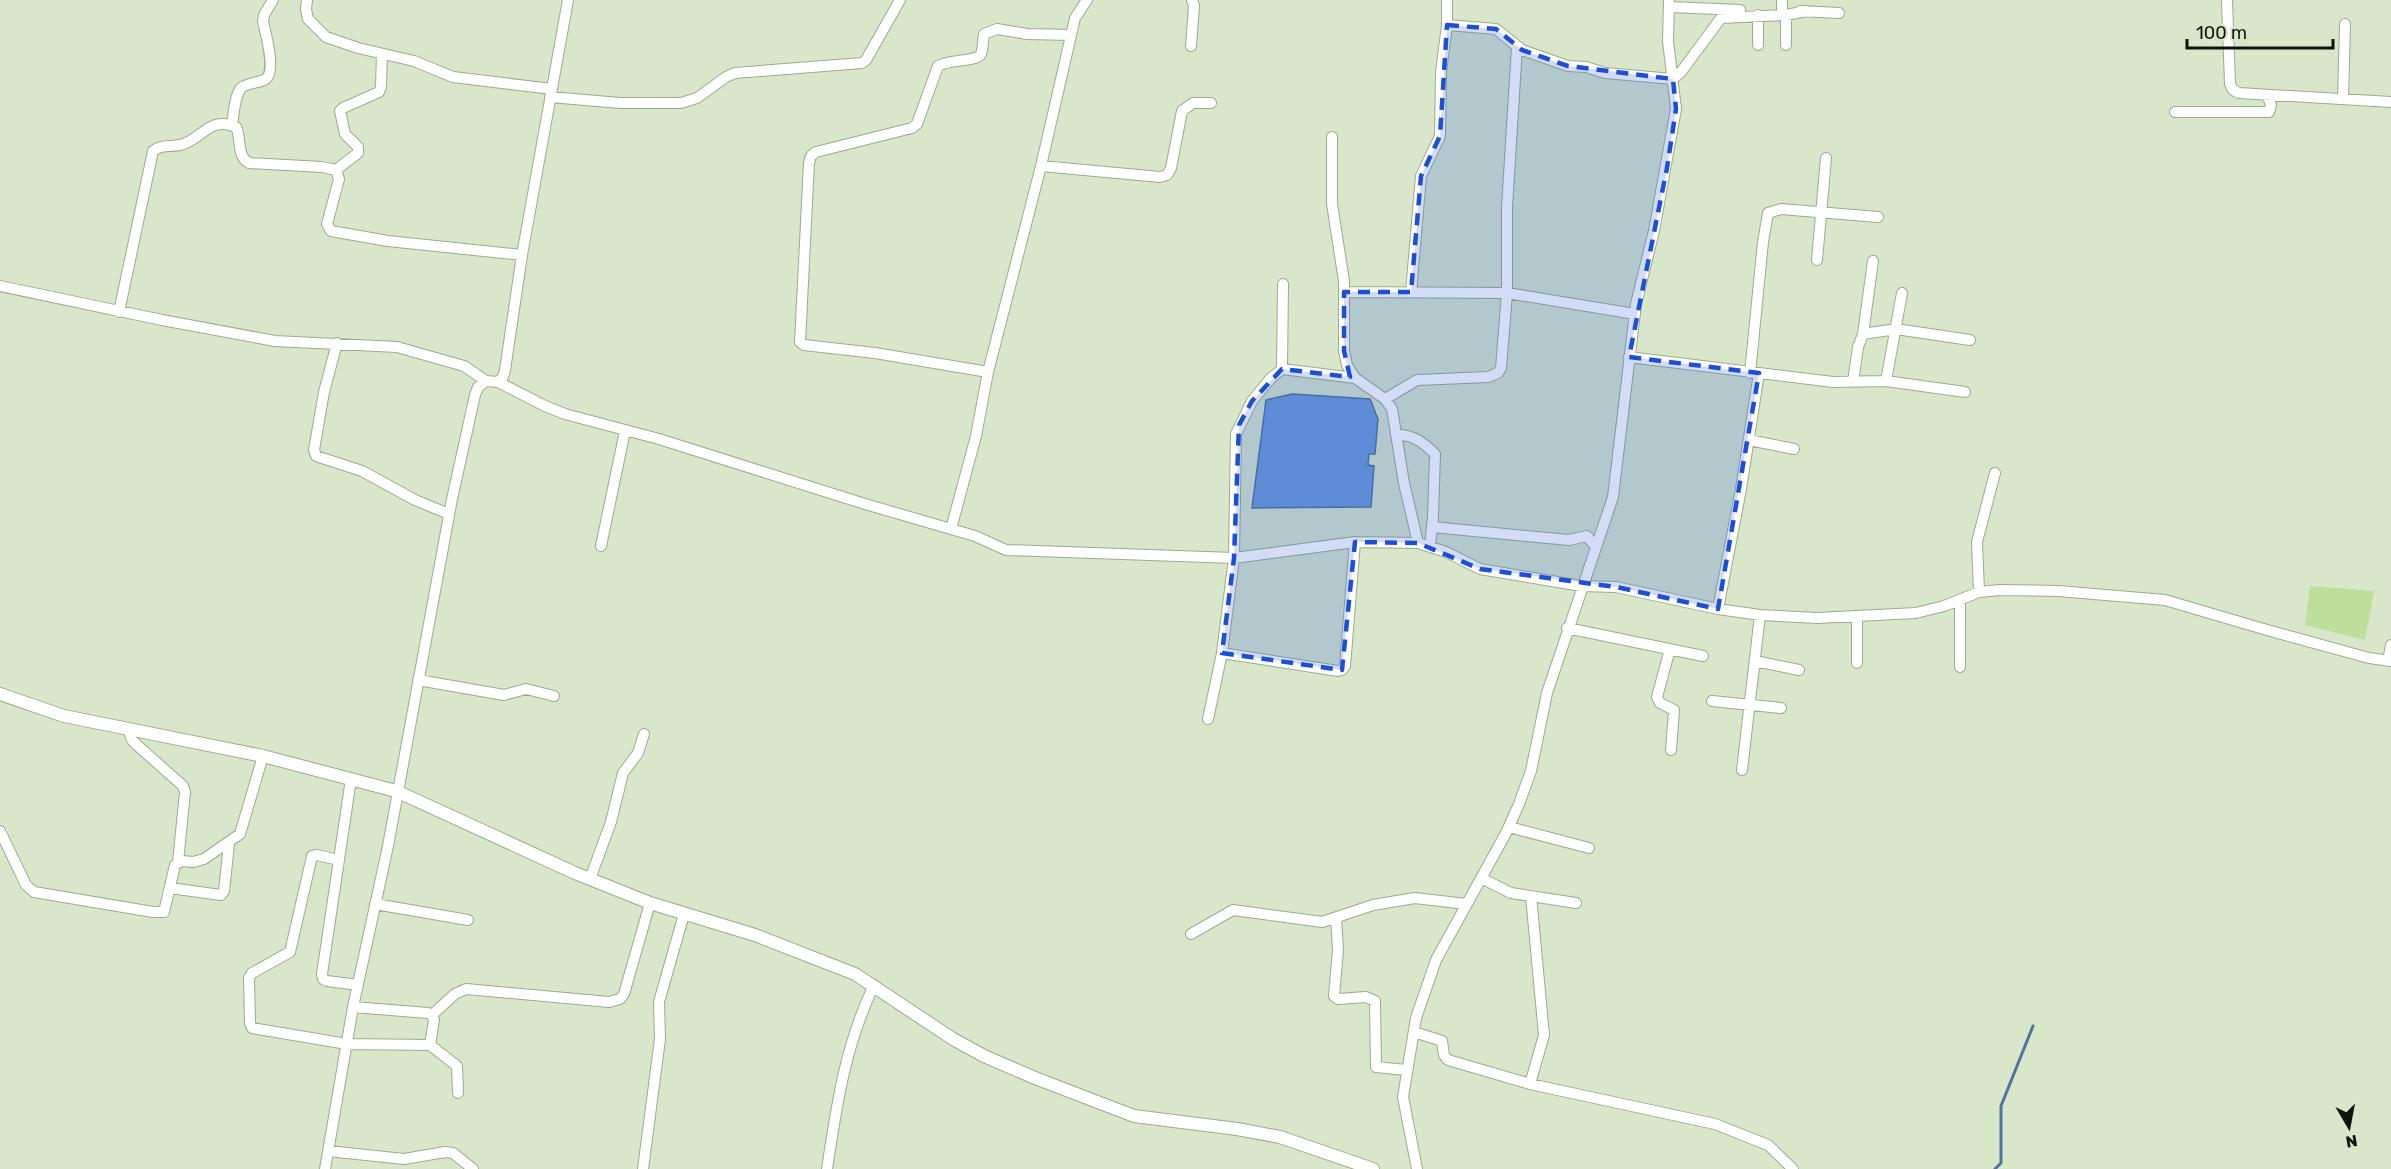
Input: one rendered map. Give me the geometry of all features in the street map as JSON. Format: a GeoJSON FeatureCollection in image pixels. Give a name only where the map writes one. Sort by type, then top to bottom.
{"type":"FeatureCollection","features":[{"type":"Feature","properties":{"kind":"street"},"geometry":{"type":"LineString","coordinates":[[232,125],[240,90],[245,85],[270,76],[271,68],[263,22],[264,15],[273,0]]}},
{"type":"Feature","properties":{"kind":"street"},"geometry":{"type":"LineString","coordinates":[[307,0],[306,14],[321,34],[358,48],[414,61],[453,77],[620,103],[681,103],[697,98],[735,73],[861,63],[867,60],[900,0]]}},
{"type":"Feature","properties":{"kind":"street"},"geometry":{"type":"LineString","coordinates":[[498,382],[505,370],[522,255],[568,0]]}},
{"type":"Feature","properties":{"kind":"street"},"geometry":{"type":"LineString","coordinates":[[951,529],[976,436],[988,372],[1041,166],[1071,34],[1078,11],[1087,0]]}},
{"type":"Feature","properties":{"kind":"street"},"geometry":{"type":"LineString","coordinates":[[1191,46],[1194,6],[1192,0]]}},
{"type":"Feature","properties":{"kind":"street"},"geometry":{"type":"LineString","coordinates":[[1411,292],[1421,176],[1440,136],[1441,72],[1448,25],[1448,0]]}},
{"type":"Feature","properties":{"kind":"street"},"geometry":{"type":"LineString","coordinates":[[2227,0],[2230,84],[2233,90],[2239,93],[2391,102]]}},
{"type":"Feature","properties":{"kind":"street"},"geometry":{"type":"LineString","coordinates":[[1417,1169],[1403,1097],[1416,1018],[1436,960],[1509,827],[1531,771],[1547,693],[1613,496],[1635,314],[1667,168],[1676,109],[1668,41],[1669,3],[1839,13]]}},
{"type":"Feature","properties":{"kind":"street"},"geometry":{"type":"LineString","coordinates":[[1448,25],[1496,29],[1504,33],[1517,47],[1568,66],[1586,67],[1605,73],[1673,79],[1681,72],[1721,18],[1758,15],[1783,9]]}},
{"type":"Feature","properties":{"kind":"street"},"geometry":{"type":"LineString","coordinates":[[1783,9],[1786,45]]}},
{"type":"Feature","properties":{"kind":"street"},"geometry":{"type":"LineString","coordinates":[[1758,15],[1758,45]]}},
{"type":"Feature","properties":{"kind":"street"},"geometry":{"type":"LineString","coordinates":[[2343,99],[2345,24]]}},
{"type":"Feature","properties":{"kind":"street"},"geometry":{"type":"LineString","coordinates":[[988,372],[875,353],[804,345],[800,342],[808,163],[816,152],[912,128],[917,124],[938,66],[945,61],[976,59],[981,54],[984,34],[990,30],[1027,34],[1071,34]]}},
{"type":"Feature","properties":{"kind":"street"},"geometry":{"type":"LineString","coordinates":[[1384,399],[1417,380],[1488,377],[1498,373],[1501,368],[1507,292],[1508,207],[1517,47]]}},
{"type":"Feature","properties":{"kind":"street"},"geometry":{"type":"LineString","coordinates":[[119,312],[153,151],[161,146],[187,142],[208,127],[232,125],[239,131],[242,156],[249,163],[322,167],[336,170],[358,153],[358,147],[345,134],[340,111],[379,92],[382,54]]}},
{"type":"Feature","properties":{"kind":"street"},"geometry":{"type":"LineString","coordinates":[[2175,112],[2269,112],[2271,105],[2267,95]]}},
{"type":"Feature","properties":{"kind":"street"},"geometry":{"type":"LineString","coordinates":[[1041,166],[1160,177],[1167,175],[1171,168],[1182,111],[1192,104],[1211,103]]}},
{"type":"Feature","properties":{"kind":"street"},"geometry":{"type":"LineString","coordinates":[[1332,137],[1332,204],[1341,252],[1344,351],[1347,365],[1355,378],[1384,399],[1392,410],[1404,483],[1418,543]]}},
{"type":"Feature","properties":{"kind":"street"},"geometry":{"type":"LineString","coordinates":[[1817,260],[1826,158]]}},
{"type":"Feature","properties":{"kind":"street"},"geometry":{"type":"LineString","coordinates":[[336,170],[339,179],[327,224],[331,231],[388,241],[522,255]]}},
{"type":"Feature","properties":{"kind":"street"},"geometry":{"type":"LineString","coordinates":[[1718,609],[1749,440],[1763,242],[1768,213],[1776,209],[1878,216]]}},
{"type":"Feature","properties":{"kind":"street"},"geometry":{"type":"LineString","coordinates":[[1853,382],[1858,347],[1863,334],[1873,261]]}},
{"type":"Feature","properties":{"kind":"street"},"geometry":{"type":"LineString","coordinates":[[1282,369],[1283,284]]}},
{"type":"Feature","properties":{"kind":"street"},"geometry":{"type":"LineString","coordinates":[[0,286],[119,312],[275,341],[397,347],[464,366],[486,381],[498,382],[545,406],[975,536],[1006,550],[1234,558],[1355,542],[1418,543],[1462,559],[1480,569],[1581,586],[1616,587],[1718,609],[1760,615],[1817,618],[1916,613],[1979,592],[2058,591],[2165,600],[2369,658],[2390,661],[2391,645]]}},
{"type":"Feature","properties":{"kind":"street"},"geometry":{"type":"LineString","coordinates":[[1344,292],[1507,292],[1635,314]]}},
{"type":"Feature","properties":{"kind":"street"},"geometry":{"type":"LineString","coordinates":[[1886,381],[1902,293]]}},
{"type":"Feature","properties":{"kind":"street"},"geometry":{"type":"LineString","coordinates":[[1863,334],[1896,329],[1970,340]]}},
{"type":"Feature","properties":{"kind":"street"},"geometry":{"type":"LineString","coordinates":[[337,343],[324,392],[314,450],[316,456],[362,471],[415,500],[449,514]]}},
{"type":"Feature","properties":{"kind":"street"},"geometry":{"type":"LineString","coordinates":[[1629,357],[1833,382],[1886,381],[1965,392]]}},
{"type":"Feature","properties":{"kind":"street"},"geometry":{"type":"LineString","coordinates":[[1208,719],[1222,653],[1234,558],[1236,434],[1252,401],[1270,379],[1282,369],[1355,378]]}},
{"type":"Feature","properties":{"kind":"street"},"geometry":{"type":"LineString","coordinates":[[325,1169],[353,1007],[375,904],[449,514],[475,395],[478,387],[486,381]]}},
{"type":"Feature","properties":{"kind":"street"},"geometry":{"type":"LineString","coordinates":[[601,546],[625,431]]}},
{"type":"Feature","properties":{"kind":"street"},"geometry":{"type":"LineString","coordinates":[[1396,435],[1408,435],[1435,454],[1430,546]]}},
{"type":"Feature","properties":{"kind":"street"},"geometry":{"type":"LineString","coordinates":[[1749,440],[1794,449]]}},
{"type":"Feature","properties":{"kind":"street"},"geometry":{"type":"LineString","coordinates":[[1979,592],[1977,542],[1995,473]]}},
{"type":"Feature","properties":{"kind":"street"},"geometry":{"type":"LineString","coordinates":[[1432,527],[1569,540],[1587,536],[1596,547]]}},
{"type":"Feature","properties":{"kind":"street"},"geometry":{"type":"LineString","coordinates":[[1222,653],[1342,670],[1345,666],[1355,542]]}},
{"type":"Feature","properties":{"kind":"street"},"geometry":{"type":"LineString","coordinates":[[1960,600],[1960,667]]}},
{"type":"Feature","properties":{"kind":"street"},"geometry":{"type":"LineString","coordinates":[[1742,770],[1760,615]]}},
{"type":"Feature","properties":{"kind":"street"},"geometry":{"type":"LineString","coordinates":[[1857,617],[1857,663]]}},
{"type":"Feature","properties":{"kind":"street"},"geometry":{"type":"LineString","coordinates":[[1567,628],[1703,656]]}},
{"type":"Feature","properties":{"kind":"street"},"geometry":{"type":"LineString","coordinates":[[1670,649],[1657,697],[1660,704],[1674,710],[1671,750]]}},
{"type":"Feature","properties":{"kind":"street"},"geometry":{"type":"LineString","coordinates":[[1755,661],[1799,670]]}},
{"type":"Feature","properties":{"kind":"street"},"geometry":{"type":"LineString","coordinates":[[418,680],[504,695],[526,689],[554,696]]}},
{"type":"Feature","properties":{"kind":"street"},"geometry":{"type":"LineString","coordinates":[[0,694],[64,716],[263,756],[396,791],[590,879],[650,903],[755,935],[855,974],[953,1039],[984,1056],[1035,1078],[1134,1116],[1281,1137],[1373,1169]]}},
{"type":"Feature","properties":{"kind":"street"},"geometry":{"type":"LineString","coordinates":[[1712,701],[1781,708]]}},
{"type":"Feature","properties":{"kind":"street"},"geometry":{"type":"LineString","coordinates":[[0,831],[26,885],[34,892],[164,912],[175,865],[178,862],[185,792],[183,786],[132,740],[128,729]]}},
{"type":"Feature","properties":{"kind":"street"},"geometry":{"type":"LineString","coordinates":[[590,879],[611,822],[622,773],[638,753],[644,734]]}},
{"type":"Feature","properties":{"kind":"street"},"geometry":{"type":"LineString","coordinates":[[178,862],[198,861],[228,844],[240,834],[263,756]]}},
{"type":"Feature","properties":{"kind":"street"},"geometry":{"type":"LineString","coordinates":[[351,779],[322,974],[323,979],[327,981],[358,985]]}},
{"type":"Feature","properties":{"kind":"street"},"geometry":{"type":"LineString","coordinates":[[1509,827],[1590,848]]}},
{"type":"Feature","properties":{"kind":"street"},"geometry":{"type":"LineString","coordinates":[[170,888],[221,895],[224,891],[228,844]]}},
{"type":"Feature","properties":{"kind":"street"},"geometry":{"type":"LineString","coordinates":[[339,860],[312,856],[290,951],[252,973],[248,982],[252,1028],[347,1044],[430,1045],[458,1066],[458,1093]]}},
{"type":"Feature","properties":{"kind":"street"},"geometry":{"type":"LineString","coordinates":[[1481,878],[1511,893],[1576,903]]}},
{"type":"Feature","properties":{"kind":"street"},"geometry":{"type":"LineString","coordinates":[[1530,1084],[1544,1035],[1531,896]]}},
{"type":"Feature","properties":{"kind":"street"},"geometry":{"type":"LineString","coordinates":[[1191,934],[1233,910],[1322,922],[1372,905],[1415,898],[1466,904]]}},
{"type":"Feature","properties":{"kind":"street"},"geometry":{"type":"LineString","coordinates":[[432,1015],[455,994],[466,989],[609,1002],[620,999],[624,994],[650,903]]}},
{"type":"Feature","properties":{"kind":"street"},"geometry":{"type":"LineString","coordinates":[[375,904],[468,921]]}},
{"type":"Feature","properties":{"kind":"street"},"geometry":{"type":"LineString","coordinates":[[642,1169],[660,1039],[659,1002],[684,914]]}},
{"type":"Feature","properties":{"kind":"street"},"geometry":{"type":"LineString","coordinates":[[1336,918],[1338,950],[1334,996],[1338,999],[1365,997],[1376,1001],[1376,1067],[1406,1070]]}},
{"type":"Feature","properties":{"kind":"street"},"geometry":{"type":"LineString","coordinates":[[827,1169],[847,1053],[874,985]]}},
{"type":"Feature","properties":{"kind":"street"},"geometry":{"type":"LineString","coordinates":[[353,1007],[432,1015]]}},
{"type":"Feature","properties":{"kind":"street"},"geometry":{"type":"LineString","coordinates":[[430,1045],[434,1020],[432,1015]]}},
{"type":"Feature","properties":{"kind":"street"},"geometry":{"type":"LineString","coordinates":[[1414,1032],[1442,1041],[1444,1055],[1448,1060],[1530,1084],[1715,1124],[1768,1145],[1793,1169]]}},
{"type":"Feature","properties":{"kind":"street"},"geometry":{"type":"LineString","coordinates":[[328,1151],[404,1159],[444,1152],[453,1153],[473,1169]]}},
{"type":"Feature","properties":{"kind":"highlighted area"},"geometry":{"type":"Polygon","coordinates":[[[1447,25],[1496,29],[1522,50],[1568,66],[1673,79],[1676,109],[1667,168],[1629,357],[1759,373],[1718,609],[1616,587],[1480,569],[1418,543],[1355,542],[1342,670],[1222,653],[1234,558],[1239,425],[1252,401],[1282,369],[1350,377],[1344,351],[1344,292],[1411,292],[1421,176],[1440,136],[1447,25]]]}},
{"type":"Feature","properties":{"kind":"green space"},"geometry":{"type":"Polygon","coordinates":[[[2310,586],[2374,591],[2365,640],[2305,625],[2310,586]]]}},
{"type":"Feature","properties":{"kind":"water"},"geometry":{"type":"Polygon","coordinates":[[[1292,394],[1370,399],[1378,419],[1375,454],[1369,454],[1368,465],[1374,466],[1371,507],[1252,508],[1266,400],[1292,394]]]}},
{"type":"Feature","properties":{"kind":"waterway"},"geometry":{"type":"LineString","coordinates":[[1995,1169],[2001,1163],[2001,1106],[2033,1026]]}}]}
